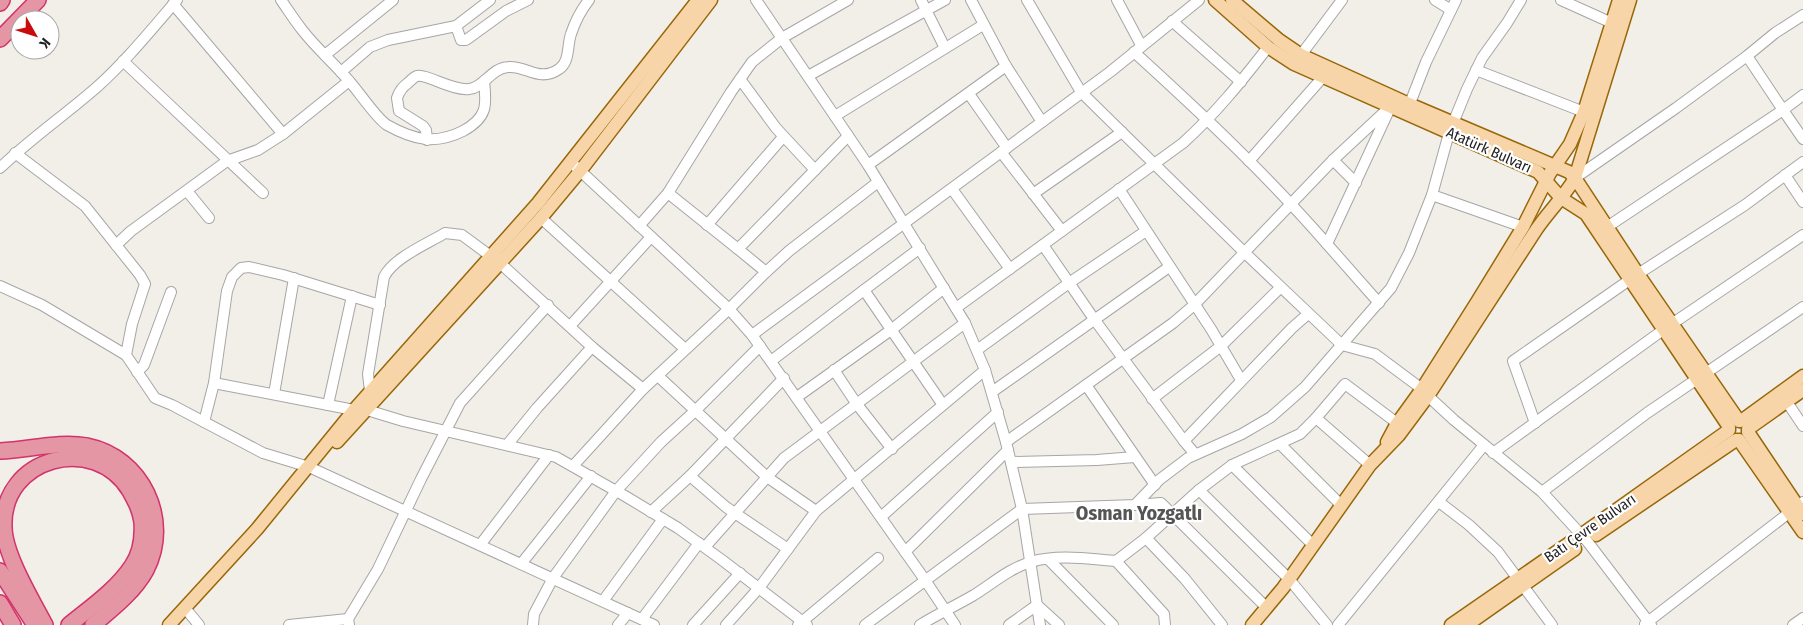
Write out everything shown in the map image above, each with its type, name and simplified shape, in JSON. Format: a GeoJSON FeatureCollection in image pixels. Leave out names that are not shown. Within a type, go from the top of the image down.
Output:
{"type":"FeatureCollection","features":[{"type":"Feature","properties":{"kind":"highway"},"geometry":{"type":"LineString","coordinates":[[0,39],[38,0]]}},
{"type":"Feature","properties":{"kind":"highway"},"geometry":{"type":"LineString","coordinates":[[0,451],[75,444],[103,450],[130,468],[144,487],[154,509],[156,532],[153,552],[146,570],[134,587],[94,624]]}},
{"type":"Feature","properties":{"kind":"highway"},"geometry":{"type":"LineString","coordinates":[[45,625],[6,545],[4,527],[5,508],[14,489],[25,475],[39,465],[55,460],[82,458],[104,465],[124,481],[140,508],[143,538],[134,564],[114,588],[69,625]]}},
{"type":"Feature","properties":{"kind":"highway"},"geometry":{"type":"LineString","coordinates":[[0,571],[35,625]]}},
{"type":"Feature","properties":{"kind":"highway"},"geometry":{"type":"LineString","coordinates":[[0,603],[13,625]]}},
{"type":"Feature","properties":{"kind":"main road"},"geometry":{"type":"LineString","coordinates":[[169,625],[257,529],[370,391],[496,260],[541,218],[618,100],[698,0]]}},
{"type":"Feature","properties":{"kind":"main road"},"geometry":{"type":"LineString","coordinates":[[309,467],[341,439],[367,410],[496,260],[538,204],[576,166],[711,0]]}},
{"type":"Feature","properties":{"kind":"main road","name":"Atatürk Bulvarı"},"geometry":{"type":"LineString","coordinates":[[1216,0],[1268,47],[1451,128],[1538,172],[1561,198],[1586,214],[1634,278],[1739,430],[1799,509],[1803,532]]}},
{"type":"Feature","properties":{"kind":"main road","name":"Atatürk Bulvarı"},"geometry":{"type":"LineString","coordinates":[[1232,0],[1279,40],[1298,59],[1323,77],[1391,106],[1408,109]]}},
{"type":"Feature","properties":{"kind":"main road"},"geometry":{"type":"LineString","coordinates":[[1252,625],[1268,608],[1370,465],[1399,436],[1523,227],[1550,173],[1570,144],[1584,112],[1619,0]]}},
{"type":"Feature","properties":{"kind":"main road"},"geometry":{"type":"LineString","coordinates":[[1380,453],[1397,423],[1425,393],[1550,209],[1561,198],[1575,178],[1630,0]]}},
{"type":"Feature","properties":{"kind":"main road","name":"Atatürk Bulvarı"},"geometry":{"type":"LineString","coordinates":[[1451,128],[1556,165],[1569,172],[1575,178],[1607,227],[1634,278]]}},
{"type":"Feature","properties":{"kind":"main road"},"geometry":{"type":"LineString","coordinates":[[1739,430],[1803,376]]}},
{"type":"Feature","properties":{"kind":"main road"},"geometry":{"type":"LineString","coordinates":[[1739,430],[1787,402],[1803,390]]}},
{"type":"Feature","properties":{"kind":"main road","name":"Batı Çevre Bulvarı"},"geometry":{"type":"LineString","coordinates":[[1451,625],[1521,582],[1739,430]]}},
{"type":"Feature","properties":{"kind":"main road","name":"Batı Çevre Bulvarı"},"geometry":{"type":"LineString","coordinates":[[1467,625],[1521,582]]}},
{"type":"Feature","properties":{"kind":"street"},"geometry":{"type":"LineString","coordinates":[[281,0],[304,32],[385,124],[427,140],[442,140],[474,125],[483,114],[486,101],[484,81]]}},
{"type":"Feature","properties":{"kind":"street"},"geometry":{"type":"LineString","coordinates":[[325,55],[392,0]]}},
{"type":"Feature","properties":{"kind":"street"},"geometry":{"type":"LineString","coordinates":[[341,72],[370,47],[388,40],[456,26],[490,0]]}},
{"type":"Feature","properties":{"kind":"street"},"geometry":{"type":"LineString","coordinates":[[456,26],[461,40],[466,40],[506,10],[528,0]]}},
{"type":"Feature","properties":{"kind":"street"},"geometry":{"type":"LineString","coordinates":[[427,140],[426,130],[423,126],[399,111],[397,98],[404,86],[416,76],[423,76],[444,85],[469,90],[475,88],[496,70],[508,67],[546,75],[560,69],[566,60],[575,22],[589,0]]}},
{"type":"Feature","properties":{"kind":"street"},"geometry":{"type":"LineString","coordinates":[[756,0],[868,165],[965,323],[992,392],[1011,462],[1022,509],[1040,625]]}},
{"type":"Feature","properties":{"kind":"street"},"geometry":{"type":"LineString","coordinates":[[639,226],[668,193],[752,62],[782,38],[848,0]]}},
{"type":"Feature","properties":{"kind":"street"},"geometry":{"type":"LineString","coordinates":[[921,0],[945,48]]}},
{"type":"Feature","properties":{"kind":"street"},"geometry":{"type":"LineString","coordinates":[[808,76],[945,0]]}},
{"type":"Feature","properties":{"kind":"street"},"geometry":{"type":"LineString","coordinates":[[971,0],[1006,66],[1042,122]]}},
{"type":"Feature","properties":{"kind":"street"},"geometry":{"type":"LineString","coordinates":[[1027,0],[1081,92],[1280,288],[1342,345],[1375,354],[1425,393],[1493,453],[1542,492],[1584,538],[1648,623],[1799,509]]}},
{"type":"Feature","properties":{"kind":"street"},"geometry":{"type":"LineString","coordinates":[[1117,0],[1138,48],[1292,204],[1379,303]]}},
{"type":"Feature","properties":{"kind":"street"},"geometry":{"type":"LineString","coordinates":[[752,335],[1110,72],[1198,0]]}},
{"type":"Feature","properties":{"kind":"street"},"geometry":{"type":"LineString","coordinates":[[1298,59],[1342,0]]}},
{"type":"Feature","properties":{"kind":"street"},"geometry":{"type":"LineString","coordinates":[[1436,0],[1451,10]]}},
{"type":"Feature","properties":{"kind":"street"},"geometry":{"type":"LineString","coordinates":[[1408,109],[1426,62],[1456,0]]}},
{"type":"Feature","properties":{"kind":"street"},"geometry":{"type":"LineString","coordinates":[[1135,505],[1155,485],[1188,458],[1242,434],[1271,417],[1306,387],[1391,288],[1409,252],[1432,195],[1451,128],[1476,70],[1482,58],[1508,23],[1521,0]]}},
{"type":"Feature","properties":{"kind":"street"},"geometry":{"type":"LineString","coordinates":[[1561,0],[1612,23]]}},
{"type":"Feature","properties":{"kind":"street"},"geometry":{"type":"LineString","coordinates":[[0,168],[15,153],[97,87],[123,61],[175,2],[283,134]]}},
{"type":"Feature","properties":{"kind":"street"},"geometry":{"type":"LineString","coordinates":[[1575,178],[1676,108],[1775,33],[1803,15]]}},
{"type":"Feature","properties":{"kind":"street"},"geometry":{"type":"LineString","coordinates":[[1172,21],[1242,82]]}},
{"type":"Feature","properties":{"kind":"street"},"geometry":{"type":"LineString","coordinates":[[834,116],[983,25]]}},
{"type":"Feature","properties":{"kind":"street"},"geometry":{"type":"LineString","coordinates":[[956,308],[1183,143],[1208,120],[1242,82],[1268,47]]}},
{"type":"Feature","properties":{"kind":"street"},"geometry":{"type":"LineString","coordinates":[[1747,56],[1803,139]]}},
{"type":"Feature","properties":{"kind":"street"},"geometry":{"type":"LineString","coordinates":[[123,61],[227,161],[263,192]]}},
{"type":"Feature","properties":{"kind":"street"},"geometry":{"type":"LineString","coordinates":[[868,165],[1006,66]]}},
{"type":"Feature","properties":{"kind":"street"},"geometry":{"type":"LineString","coordinates":[[1476,70],[1584,112]]}},
{"type":"Feature","properties":{"kind":"street"},"geometry":{"type":"LineString","coordinates":[[1249,161],[1323,77]]}},
{"type":"Feature","properties":{"kind":"street"},"geometry":{"type":"LineString","coordinates":[[740,79],[783,136],[815,170]]}},
{"type":"Feature","properties":{"kind":"street"},"geometry":{"type":"LineString","coordinates":[[116,246],[131,231],[227,161],[258,150],[283,134],[349,81]]}},
{"type":"Feature","properties":{"kind":"street"},"geometry":{"type":"LineString","coordinates":[[968,94],[1033,194],[1062,231]]}},
{"type":"Feature","properties":{"kind":"street"},"geometry":{"type":"LineString","coordinates":[[1607,227],[1803,95]]}},
{"type":"Feature","properties":{"kind":"street"},"geometry":{"type":"LineString","coordinates":[[905,552],[1007,446],[1086,385],[1173,323],[1194,305],[1333,160],[1391,106]]}},
{"type":"Feature","properties":{"kind":"street"},"geometry":{"type":"LineString","coordinates":[[1327,244],[1391,106]]}},
{"type":"Feature","properties":{"kind":"street"},"geometry":{"type":"LineString","coordinates":[[1033,194],[1122,132]]}},
{"type":"Feature","properties":{"kind":"street"},"geometry":{"type":"LineString","coordinates":[[707,225],[783,136]]}},
{"type":"Feature","properties":{"kind":"street"},"geometry":{"type":"LineString","coordinates":[[738,249],[848,136]]}},
{"type":"Feature","properties":{"kind":"street"},"geometry":{"type":"LineString","coordinates":[[15,153],[85,206],[145,284],[132,324],[126,355]]}},
{"type":"Feature","properties":{"kind":"street"},"geometry":{"type":"LineString","coordinates":[[1333,160],[1356,183]]}},
{"type":"Feature","properties":{"kind":"street"},"geometry":{"type":"LineString","coordinates":[[1535,423],[1513,361],[1744,205],[1803,162]]}},
{"type":"Feature","properties":{"kind":"street"},"geometry":{"type":"LineString","coordinates":[[576,166],[729,309],[752,335],[784,378],[955,625]]}},
{"type":"Feature","properties":{"kind":"street"},"geometry":{"type":"LineString","coordinates":[[1784,175],[1803,202]]}},
{"type":"Feature","properties":{"kind":"street"},"geometry":{"type":"LineString","coordinates":[[573,466],[642,389],[658,376],[766,272],[789,251],[878,182]]}},
{"type":"Feature","properties":{"kind":"street"},"geometry":{"type":"LineString","coordinates":[[952,189],[1010,269]]}},
{"type":"Feature","properties":{"kind":"street"},"geometry":{"type":"LineString","coordinates":[[1119,190],[1221,346],[1241,380]]}},
{"type":"Feature","properties":{"kind":"street"},"geometry":{"type":"LineString","coordinates":[[187,192],[209,218]]}},
{"type":"Feature","properties":{"kind":"street"},"geometry":{"type":"LineString","coordinates":[[668,193],[766,272]]}},
{"type":"Feature","properties":{"kind":"street"},"geometry":{"type":"LineString","coordinates":[[1432,195],[1523,227]]}},
{"type":"Feature","properties":{"kind":"street"},"geometry":{"type":"LineString","coordinates":[[541,218],[685,349]]}},
{"type":"Feature","properties":{"kind":"street"},"geometry":{"type":"LineString","coordinates":[[977,350],[1069,283],[1146,231]]}},
{"type":"Feature","properties":{"kind":"street"},"geometry":{"type":"LineString","coordinates":[[370,391],[368,374],[384,277],[388,269],[398,260],[445,233],[462,235],[496,260],[548,305],[592,347],[642,389]]}},
{"type":"Feature","properties":{"kind":"street"},"geometry":{"type":"LineString","coordinates":[[1493,453],[1667,327],[1803,235]]}},
{"type":"Feature","properties":{"kind":"street"},"geometry":{"type":"LineString","coordinates":[[570,326],[650,237]]}},
{"type":"Feature","properties":{"kind":"street"},"geometry":{"type":"LineString","coordinates":[[1043,245],[1152,399],[1195,454]]}},
{"type":"Feature","properties":{"kind":"street"},"geometry":{"type":"LineString","coordinates":[[771,361],[920,248]]}},
{"type":"Feature","properties":{"kind":"street"},"geometry":{"type":"LineString","coordinates":[[204,422],[214,383],[227,291],[232,277],[241,268],[249,267],[294,278],[380,305]]}},
{"type":"Feature","properties":{"kind":"street"},"geometry":{"type":"LineString","coordinates":[[992,392],[1169,267]]}},
{"type":"Feature","properties":{"kind":"street"},"geometry":{"type":"LineString","coordinates":[[274,394],[294,278]]}},
{"type":"Feature","properties":{"kind":"street"},"geometry":{"type":"LineString","coordinates":[[0,286],[42,305],[126,355],[155,398],[263,453],[309,467],[654,625]]}},
{"type":"Feature","properties":{"kind":"street"},"geometry":{"type":"LineString","coordinates":[[797,397],[891,330],[944,288]]}},
{"type":"Feature","properties":{"kind":"street"},"geometry":{"type":"LineString","coordinates":[[1152,399],[1221,346],[1280,288]]}},
{"type":"Feature","properties":{"kind":"street"},"geometry":{"type":"LineString","coordinates":[[864,290],[943,405]]}},
{"type":"Feature","properties":{"kind":"street"},"geometry":{"type":"LineString","coordinates":[[137,372],[144,364],[171,292]]}},
{"type":"Feature","properties":{"kind":"street"},"geometry":{"type":"LineString","coordinates":[[328,405],[352,296]]}},
{"type":"Feature","properties":{"kind":"street"},"geometry":{"type":"LineString","coordinates":[[290,625],[348,622],[378,569],[460,403],[548,305]]}},
{"type":"Feature","properties":{"kind":"street"},"geometry":{"type":"LineString","coordinates":[[1542,492],[1647,413],[1803,308]]}},
{"type":"Feature","properties":{"kind":"street"},"geometry":{"type":"LineString","coordinates":[[1184,441],[1241,380],[1308,314]]}},
{"type":"Feature","properties":{"kind":"street"},"geometry":{"type":"LineString","coordinates":[[642,620],[702,545],[736,513],[784,458],[965,323]]}},
{"type":"Feature","properties":{"kind":"street"},"geometry":{"type":"LineString","coordinates":[[533,625],[534,614],[553,578],[616,491],[661,442],[760,346]]}},
{"type":"Feature","properties":{"kind":"street"},"geometry":{"type":"LineString","coordinates":[[507,446],[537,408],[592,347]]}},
{"type":"Feature","properties":{"kind":"street"},"geometry":{"type":"LineString","coordinates":[[834,370],[856,403],[892,449]]}},
{"type":"Feature","properties":{"kind":"street"},"geometry":{"type":"LineString","coordinates":[[726,625],[759,588],[816,511],[984,370]]}},
{"type":"Feature","properties":{"kind":"street"},"geometry":{"type":"LineString","coordinates":[[658,376],[767,477],[816,511]]}},
{"type":"Feature","properties":{"kind":"street"},"geometry":{"type":"LineString","coordinates":[[651,512],[690,476],[784,378]]}},
{"type":"Feature","properties":{"kind":"street"},"geometry":{"type":"LineString","coordinates":[[214,383],[354,410]]}},
{"type":"Feature","properties":{"kind":"street"},"geometry":{"type":"LineString","coordinates":[[920,625],[1011,571],[1030,562],[1069,558],[1116,561],[1232,465],[1300,434],[1344,384],[1397,423]]}},
{"type":"Feature","properties":{"kind":"street"},"geometry":{"type":"LineString","coordinates":[[1086,385],[1155,485]]}},
{"type":"Feature","properties":{"kind":"street"},"geometry":{"type":"LineString","coordinates":[[1787,402],[1803,426]]}},
{"type":"Feature","properties":{"kind":"street"},"geometry":{"type":"LineString","coordinates":[[367,410],[556,457],[663,519],[702,545],[802,623],[878,558]]}},
{"type":"Feature","properties":{"kind":"street"},"geometry":{"type":"LineString","coordinates":[[881,517],[998,412]]}},
{"type":"Feature","properties":{"kind":"street"},"geometry":{"type":"LineString","coordinates":[[1316,418],[1370,465]]}},
{"type":"Feature","properties":{"kind":"street"},"geometry":{"type":"LineString","coordinates":[[1280,444],[1341,505]]}},
{"type":"Feature","properties":{"kind":"street"},"geometry":{"type":"LineString","coordinates":[[1338,625],[1484,445]]}},
{"type":"Feature","properties":{"kind":"street"},"geometry":{"type":"LineString","coordinates":[[480,545],[549,455]]}},
{"type":"Feature","properties":{"kind":"street"},"geometry":{"type":"LineString","coordinates":[[1011,462],[1136,457]]}},
{"type":"Feature","properties":{"kind":"street"},"geometry":{"type":"LineString","coordinates":[[1232,465],[1313,545]]}},
{"type":"Feature","properties":{"kind":"street"},"geometry":{"type":"LineString","coordinates":[[521,564],[591,476]]}},
{"type":"Feature","properties":{"kind":"street"},"geometry":{"type":"LineString","coordinates":[[690,476],[736,513],[788,549]]}},
{"type":"Feature","properties":{"kind":"street"},"geometry":{"type":"LineString","coordinates":[[1200,490],[1289,579],[1327,625]]}},
{"type":"Feature","properties":{"kind":"street"},"geometry":{"type":"LineString","coordinates":[[1439,502],[1487,540],[1498,552],[1551,625]]}},
{"type":"Feature","properties":{"kind":"street"},"geometry":{"type":"LineString","coordinates":[[865,625],[1022,509],[1161,503],[1268,608]]}},
{"type":"Feature","properties":{"kind":"street"},"geometry":{"type":"LineString","coordinates":[[602,601],[663,519]]}},
{"type":"Feature","properties":{"kind":"street"},"geometry":{"type":"LineString","coordinates":[[1146,538],[1184,579],[1222,625]]}},
{"type":"Feature","properties":{"kind":"street"},"geometry":{"type":"LineString","coordinates":[[1048,559],[1113,625]]}},
{"type":"Feature","properties":{"kind":"street"},"geometry":{"type":"LineString","coordinates":[[1116,561],[1164,614],[1165,625]]}},
{"type":"Feature","properties":{"kind":"street"},"geometry":{"type":"LineString","coordinates":[[692,625],[740,573]]}},
{"type":"Feature","properties":{"kind":"street"},"geometry":{"type":"LineString","coordinates":[[1009,625],[1037,605]]}},
{"type":"Feature","properties":{"kind":"street"},"geometry":{"type":"LineString","coordinates":[[1037,605],[1059,625]]}},
{"type":"Feature","properties":{"kind":"street"},"geometry":{"type":"LineString","coordinates":[[185,608],[199,625]]}},
{"type":"Feature","properties":{"kind":"street"},"geometry":{"type":"LineString","coordinates":[[618,625],[628,613]]}},
{"type":"Feature","properties":{"kind":"street"},"geometry":{"type":"LineString","coordinates":[[1793,625],[1803,618]]}},
{"type":"Feature","properties":{"kind":"district","name":"Osman Yozgatlı"},"geometry":{"type":"Point","coordinates":[1139,513]}}]}
